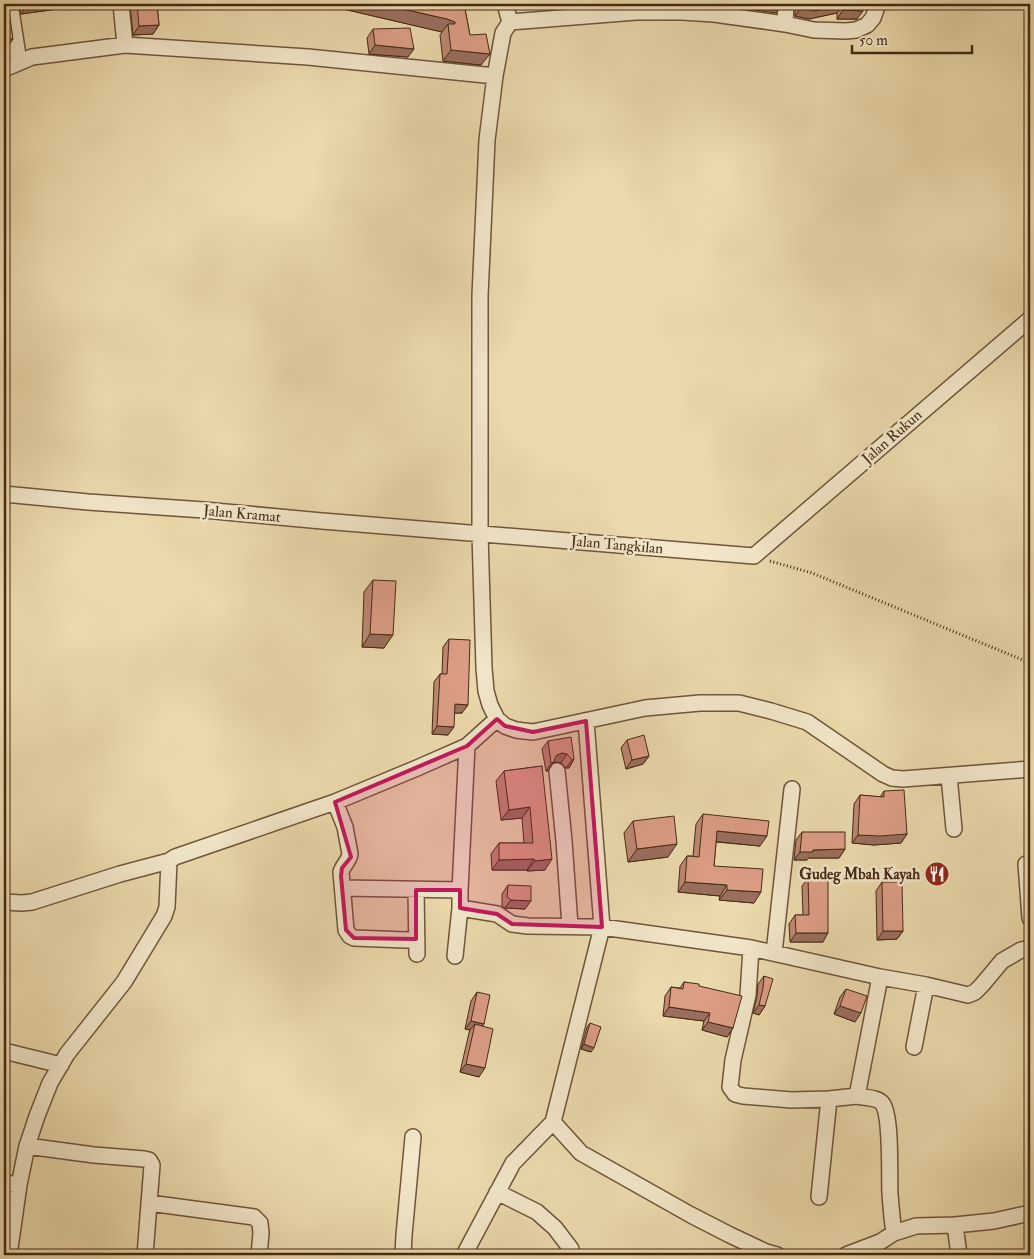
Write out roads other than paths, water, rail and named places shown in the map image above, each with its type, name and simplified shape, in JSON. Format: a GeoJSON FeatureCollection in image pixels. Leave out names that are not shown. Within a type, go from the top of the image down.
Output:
{"type":"FeatureCollection","features":[{"type":"Feature","properties":{"kind":"street"},"geometry":{"type":"LineString","coordinates":[[10,4],[19,62]]}},
{"type":"Feature","properties":{"kind":"street"},"geometry":{"type":"LineString","coordinates":[[121,4],[125,45]]}},
{"type":"Feature","properties":{"kind":"street"},"geometry":{"type":"LineString","coordinates":[[505,4],[510,22],[503,33],[495,76],[487,140],[480,296],[480,534],[486,691],[496,718],[505,726],[516,730],[533,732],[645,708],[700,702],[739,704],[807,722],[883,774],[892,778],[903,779],[1030,769]]}},
{"type":"Feature","properties":{"kind":"street"},"geometry":{"type":"LineString","coordinates":[[785,24],[786,4]]}},
{"type":"Feature","properties":{"kind":"street"},"geometry":{"type":"LineString","coordinates":[[510,22],[604,9],[636,12],[673,8],[714,9],[814,30],[856,30],[867,25],[873,18],[878,4]]}},
{"type":"Feature","properties":{"kind":"street"},"geometry":{"type":"LineString","coordinates":[[4,69],[32,57],[125,45],[308,57],[495,76]]}},
{"type":"Feature","properties":{"kind":"street","name":"Jalan Rukun"},"geometry":{"type":"LineString","coordinates":[[754,556],[1030,319]]}},
{"type":"Feature","properties":{"kind":"street","name":"Jalan Kramat"},"geometry":{"type":"LineString","coordinates":[[4,494],[480,534]]}},
{"type":"Feature","properties":{"kind":"street","name":"Jalan Tangkilan"},"geometry":{"type":"LineString","coordinates":[[480,534],[754,556]]}},
{"type":"Feature","properties":{"kind":"street"},"geometry":{"type":"LineString","coordinates":[[4,902],[22,904],[32,902],[120,874],[169,861],[175,857],[336,802],[467,746],[496,718]]}},
{"type":"Feature","properties":{"kind":"street"},"geometry":{"type":"LineString","coordinates":[[464,1255],[513,1163],[553,1122],[602,927],[586,720]]}},
{"type":"Feature","properties":{"kind":"street"},"geometry":{"type":"LineString","coordinates":[[455,956],[460,908],[467,746]]}},
{"type":"Feature","properties":{"kind":"street"},"geometry":{"type":"LineString","coordinates":[[557,771],[570,926]]}},
{"type":"Feature","properties":{"kind":"street"},"geometry":{"type":"LineString","coordinates":[[949,776],[954,829]]}},
{"type":"Feature","properties":{"kind":"street"},"geometry":{"type":"LineString","coordinates":[[774,953],[792,789]]}},
{"type":"Feature","properties":{"kind":"street"},"geometry":{"type":"LineString","coordinates":[[336,802],[345,827],[350,854],[350,858],[344,864],[341,872],[346,930],[350,936],[354,938],[405,940],[417,947],[416,890]]}},
{"type":"Feature","properties":{"kind":"street"},"geometry":{"type":"LineString","coordinates":[[9,1255],[11,1184],[50,1083],[67,1054],[124,982],[164,916],[167,907],[169,861]]}},
{"type":"Feature","properties":{"kind":"street"},"geometry":{"type":"LineString","coordinates":[[1026,864],[1030,918]]}},
{"type":"Feature","properties":{"kind":"street"},"geometry":{"type":"LineString","coordinates":[[343,888],[460,890]]}},
{"type":"Feature","properties":{"kind":"street"},"geometry":{"type":"LineString","coordinates":[[460,908],[497,914],[512,924],[602,927],[751,948],[880,977],[968,994],[975,992],[1002,961],[1022,950],[1030,948]]}},
{"type":"Feature","properties":{"kind":"street"},"geometry":{"type":"LineString","coordinates":[[751,948],[748,995],[733,1060],[730,1088],[736,1094],[743,1096],[791,1100],[857,1096],[877,1100],[882,1103],[886,1110],[888,1126],[890,1196],[894,1233]]}},
{"type":"Feature","properties":{"kind":"street"},"geometry":{"type":"LineString","coordinates":[[857,1096],[880,977]]}},
{"type":"Feature","properties":{"kind":"street"},"geometry":{"type":"LineString","coordinates":[[914,1047],[926,985]]}},
{"type":"Feature","properties":{"kind":"street"},"geometry":{"type":"LineString","coordinates":[[4,1051],[61,1065]]}},
{"type":"Feature","properties":{"kind":"street"},"geometry":{"type":"LineString","coordinates":[[819,1197],[828,1098]]}},
{"type":"Feature","properties":{"kind":"street"},"geometry":{"type":"LineString","coordinates":[[553,1122],[581,1153],[699,1219],[766,1252],[777,1255]]}},
{"type":"Feature","properties":{"kind":"street"},"geometry":{"type":"LineString","coordinates":[[403,1255],[414,1137]]}},
{"type":"Feature","properties":{"kind":"street"},"geometry":{"type":"LineString","coordinates":[[27,1146],[149,1160],[152,1165],[145,1255]]}},
{"type":"Feature","properties":{"kind":"street"},"geometry":{"type":"LineString","coordinates":[[497,1192],[537,1212],[556,1228],[571,1249]]}},
{"type":"Feature","properties":{"kind":"street"},"geometry":{"type":"LineString","coordinates":[[149,1203],[254,1216],[260,1223],[260,1255]]}},
{"type":"Feature","properties":{"kind":"street"},"geometry":{"type":"LineString","coordinates":[[846,1255],[880,1242],[894,1233],[916,1226],[994,1221],[1030,1213]]}},
{"type":"Feature","properties":{"kind":"street"},"geometry":{"type":"LineString","coordinates":[[955,1225],[959,1255]]}},
{"type":"Feature","properties":{"kind":"place","name":"Gudeg Mbah Kayah"},"geometry":{"type":"Point","coordinates":[937,874]}}]}
